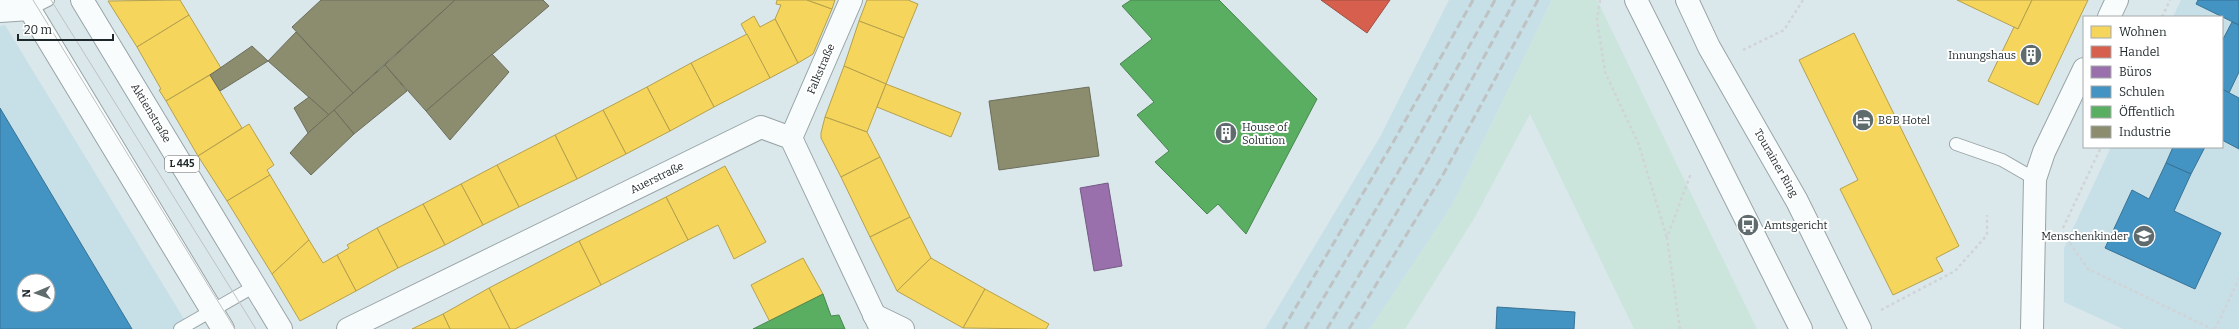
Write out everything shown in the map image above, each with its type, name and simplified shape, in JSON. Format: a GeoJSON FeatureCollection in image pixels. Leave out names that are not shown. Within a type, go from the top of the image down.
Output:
{"type":"FeatureCollection","features":[{"type":"Feature","properties":{"kind":"main road","name":"Aktienstraße"},"geometry":{"type":"LineString","coordinates":[[82,0],[281,329]]}},
{"type":"Feature","properties":{"kind":"main road","name":"Falkstraße"},"geometry":{"type":"LineString","coordinates":[[791,138],[851,0]]}},
{"type":"Feature","properties":{"kind":"main road"},"geometry":{"type":"LineString","coordinates":[[1636,0],[1801,329]]}},
{"type":"Feature","properties":{"kind":"main road","name":"Tourainer Ring"},"geometry":{"type":"LineString","coordinates":[[1687,0],[1709,47],[1797,201],[1860,329]]}},
{"type":"Feature","properties":{"kind":"main road"},"geometry":{"type":"LineString","coordinates":[[2109,16],[2117,0]]}},
{"type":"Feature","properties":{"kind":"main road"},"geometry":{"type":"LineString","coordinates":[[0,11],[34,3],[217,320]]}},
{"type":"Feature","properties":{"kind":"main road"},"geometry":{"type":"LineString","coordinates":[[2032,329],[2035,179],[2044,152],[2083,71]]}},
{"type":"Feature","properties":{"kind":"main road","name":"Auerstraße"},"geometry":{"type":"LineString","coordinates":[[348,329],[762,127],[791,138]]}},
{"type":"Feature","properties":{"kind":"main road"},"geometry":{"type":"LineString","coordinates":[[791,138],[878,322],[903,329]]}},
{"type":"Feature","properties":{"kind":"lane"},"geometry":{"type":"LineString","coordinates":[[1956,144],[2002,160],[2035,179]]}},
{"type":"Feature","properties":{"kind":"lane"},"geometry":{"type":"LineString","coordinates":[[180,329],[217,320],[255,286]]}},
{"type":"Feature","properties":{"kind":"path"},"geometry":{"type":"LineString","coordinates":[[1600,0],[1597,20],[1605,72],[1639,145],[1667,238],[1680,329]]}},
{"type":"Feature","properties":{"kind":"path"},"geometry":{"type":"LineString","coordinates":[[1740,51],[1784,30],[1803,0]]}},
{"type":"Feature","properties":{"kind":"path"},"geometry":{"type":"LineString","coordinates":[[2162,16],[2170,0]]}},
{"type":"Feature","properties":{"kind":"path"},"geometry":{"type":"LineString","coordinates":[[2059,236],[2101,148]]}},
{"type":"Feature","properties":{"kind":"path"},"geometry":{"type":"LineString","coordinates":[[1667,238],[1692,172]]}},
{"type":"Feature","properties":{"kind":"path"},"geometry":{"type":"LineString","coordinates":[[1881,310],[1955,271],[1987,235],[1986,215]]}},
{"type":"Feature","properties":{"kind":"path"},"geometry":{"type":"LineString","coordinates":[[2061,232],[2088,269],[2213,329],[2239,279]]}},
{"type":"Feature","properties":{"kind":"shaded area"},"geometry":{"type":"Polygon","coordinates":[[[1449,0],[1552,0],[1451,207],[1370,329],[1265,329],[1380,137],[1449,0]]]}},
{"type":"Feature","properties":{"kind":"shaded area","name":"Menschenkinder"},"geometry":{"type":"Polygon","coordinates":[[[2181,0],[2239,0],[2239,329],[2123,329],[2064,302],[2064,248],[2111,148],[2223,148],[2223,16],[2173,16],[2181,0]]]}},
{"type":"Feature","properties":{"kind":"shaded area"},"geometry":{"type":"Polygon","coordinates":[[[5,25],[190,329],[0,329],[0,26],[5,25]]]}},
{"type":"Feature","properties":{"kind":"green space"},"geometry":{"type":"Polygon","coordinates":[[[1552,0],[1597,0],[1757,329],[1634,329],[1530,114],[1475,217],[1405,329],[1370,329],[1451,207],[1552,0]]]}},
{"type":"Feature","properties":{"kind":"building: Wohnen"},"geometry":{"type":"Polygon","coordinates":[[[180,0],[189,15],[137,47],[108,1],[180,0]]]}},
{"type":"Feature","properties":{"kind":"building: Wohnen"},"geometry":{"type":"Polygon","coordinates":[[[777,0],[807,0],[832,9],[813,54],[798,63],[775,19],[781,5],[776,4],[777,0]]]}},
{"type":"Feature","properties":{"kind":"building: Wohnen"},"geometry":{"type":"Polygon","coordinates":[[[807,0],[835,0],[832,9],[807,0]]]}},
{"type":"Feature","properties":{"kind":"building: Wohnen"},"geometry":{"type":"Polygon","coordinates":[[[867,0],[908,0],[918,4],[904,38],[859,21],[867,0]]]}},
{"type":"Feature","properties":{"kind":"building: Wohnen"},"geometry":{"type":"Polygon","coordinates":[[[1957,0],[2032,0],[2018,29],[1957,0]]]}},
{"type":"Feature","properties":{"kind":"building: Wohnen","name":"Innungshaus"},"geometry":{"type":"Polygon","coordinates":[[[2032,0],[2088,0],[2038,105],[1988,81],[2014,27],[2018,29],[2032,0]]]}},
{"type":"Feature","properties":{"kind":"building: Wohnen"},"geometry":{"type":"Polygon","coordinates":[[[189,15],[221,68],[166,101],[159,90],[161,89],[137,47],[189,15]]]}},
{"type":"Feature","properties":{"kind":"building: Wohnen"},"geometry":{"type":"Polygon","coordinates":[[[754,16],[760,27],[775,19],[798,63],[770,78],[741,24],[754,16]]]}},
{"type":"Feature","properties":{"kind":"building: Wohnen"},"geometry":{"type":"Polygon","coordinates":[[[859,21],[904,38],[886,84],[844,66],[859,21]]]}},
{"type":"Feature","properties":{"kind":"building: Wohnen","name":"B&B Hotel"},"geometry":{"type":"Polygon","coordinates":[[[1854,33],[1959,246],[1936,258],[1943,271],[1893,295],[1840,189],[1858,180],[1799,60],[1854,33]]]}},
{"type":"Feature","properties":{"kind":"building: Wohnen"},"geometry":{"type":"Polygon","coordinates":[[[747,34],[770,78],[714,107],[691,63],[747,34]]]}},
{"type":"Feature","properties":{"kind":"building: Wohnen"},"geometry":{"type":"Polygon","coordinates":[[[691,63],[714,107],[670,131],[647,87],[691,63]]]}},
{"type":"Feature","properties":{"kind":"building: Wohnen"},"geometry":{"type":"Polygon","coordinates":[[[844,66],[886,84],[867,132],[825,117],[844,66]]]}},
{"type":"Feature","properties":{"kind":"building: Wohnen"},"geometry":{"type":"Polygon","coordinates":[[[210,75],[242,128],[198,156],[166,101],[210,75]]]}},
{"type":"Feature","properties":{"kind":"building: Wohnen"},"geometry":{"type":"Polygon","coordinates":[[[886,84],[961,113],[951,137],[877,107],[886,84]]]}},
{"type":"Feature","properties":{"kind":"building: Wohnen"},"geometry":{"type":"Polygon","coordinates":[[[647,87],[670,131],[626,154],[603,110],[647,87]]]}},
{"type":"Feature","properties":{"kind":"building: Wohnen"},"geometry":{"type":"Polygon","coordinates":[[[603,110],[626,154],[577,179],[555,135],[603,110]]]}},
{"type":"Feature","properties":{"kind":"building: Wohnen"},"geometry":{"type":"Polygon","coordinates":[[[825,117],[867,132],[880,157],[841,177],[821,138],[825,117]]]}},
{"type":"Feature","properties":{"kind":"building: Wohnen"},"geometry":{"type":"Polygon","coordinates":[[[249,124],[274,165],[267,170],[270,175],[227,201],[198,156],[249,124]]]}},
{"type":"Feature","properties":{"kind":"building: Wohnen"},"geometry":{"type":"Polygon","coordinates":[[[555,135],[577,179],[519,207],[497,165],[555,135]]]}},
{"type":"Feature","properties":{"kind":"building: Wohnen"},"geometry":{"type":"Polygon","coordinates":[[[880,157],[910,217],[870,237],[841,177],[880,157]]]}},
{"type":"Feature","properties":{"kind":"building: Wohnen"},"geometry":{"type":"Polygon","coordinates":[[[497,165],[519,207],[483,225],[461,184],[497,165]]]}},
{"type":"Feature","properties":{"kind":"building: Wohnen"},"geometry":{"type":"Polygon","coordinates":[[[725,166],[766,242],[734,259],[718,225],[688,240],[666,197],[725,166]]]}},
{"type":"Feature","properties":{"kind":"building: Wohnen"},"geometry":{"type":"Polygon","coordinates":[[[270,175],[309,240],[272,274],[227,201],[270,175]]]}},
{"type":"Feature","properties":{"kind":"building: Wohnen"},"geometry":{"type":"Polygon","coordinates":[[[461,184],[483,225],[445,245],[423,204],[461,184]]]}},
{"type":"Feature","properties":{"kind":"building: Wohnen"},"geometry":{"type":"Polygon","coordinates":[[[666,197],[688,240],[601,285],[579,241],[666,197]]]}},
{"type":"Feature","properties":{"kind":"building: Wohnen"},"geometry":{"type":"Polygon","coordinates":[[[423,204],[445,245],[398,268],[377,228],[423,204]]]}},
{"type":"Feature","properties":{"kind":"building: Wohnen"},"geometry":{"type":"Polygon","coordinates":[[[910,217],[931,258],[897,291],[870,237],[910,217]]]}},
{"type":"Feature","properties":{"kind":"building: Wohnen"},"geometry":{"type":"Polygon","coordinates":[[[377,228],[398,268],[356,291],[337,255],[349,248],[347,245],[377,228]]]}},
{"type":"Feature","properties":{"kind":"building: Wohnen"},"geometry":{"type":"Polygon","coordinates":[[[309,240],[323,263],[337,255],[356,291],[300,321],[272,274],[309,240]]]}},
{"type":"Feature","properties":{"kind":"building: Wohnen"},"geometry":{"type":"Polygon","coordinates":[[[579,241],[601,285],[515,329],[510,329],[489,288],[579,241]]]}},
{"type":"Feature","properties":{"kind":"building: Wohnen"},"geometry":{"type":"Polygon","coordinates":[[[803,258],[823,294],[770,322],[751,285],[803,258]]]}},
{"type":"Feature","properties":{"kind":"building: Wohnen"},"geometry":{"type":"Polygon","coordinates":[[[931,258],[985,289],[963,328],[897,291],[931,258]]]}},
{"type":"Feature","properties":{"kind":"building: Wohnen"},"geometry":{"type":"Polygon","coordinates":[[[489,288],[510,329],[450,329],[443,314],[489,288]]]}},
{"type":"Feature","properties":{"kind":"building: Wohnen"},"geometry":{"type":"Polygon","coordinates":[[[985,289],[1049,324],[1046,329],[963,328],[985,289]]]}},
{"type":"Feature","properties":{"kind":"building: Wohnen"},"geometry":{"type":"Polygon","coordinates":[[[443,314],[450,329],[412,329],[443,314]]]}},
{"type":"Feature","properties":{"kind":"building: Handel"},"geometry":{"type":"Polygon","coordinates":[[[1321,0],[1390,0],[1367,33],[1321,0]]]}},
{"type":"Feature","properties":{"kind":"building: Büros"},"geometry":{"type":"Polygon","coordinates":[[[1108,183],[1122,266],[1094,271],[1080,188],[1108,183]]]}},
{"type":"Feature","properties":{"kind":"building: Schulen"},"geometry":{"type":"Polygon","coordinates":[[[2198,0],[2239,0],[2239,25],[2223,16],[2196,4],[2198,0]]]}},
{"type":"Feature","properties":{"kind":"building: Schulen"},"geometry":{"type":"Polygon","coordinates":[[[2232,22],[2239,25],[2239,72],[2229,93],[2223,90],[2223,39],[2232,22]]]}},
{"type":"Feature","properties":{"kind":"building: Schulen"},"geometry":{"type":"Polygon","coordinates":[[[2223,90],[2239,98],[2239,149],[2223,141],[2223,90]]]}},
{"type":"Feature","properties":{"kind":"building: Schulen"},"geometry":{"type":"Polygon","coordinates":[[[0,108],[132,329],[0,329],[0,108]]]}},
{"type":"Feature","properties":{"kind":"building: Schulen"},"geometry":{"type":"Polygon","coordinates":[[[2173,148],[2204,148],[2191,174],[2166,163],[2173,148]]]}},
{"type":"Feature","properties":{"kind":"building: Schulen"},"geometry":{"type":"Polygon","coordinates":[[[2166,163],[2191,174],[2174,211],[2221,233],[2195,289],[2105,248],[2132,190],[2149,199],[2166,163]]]}},
{"type":"Feature","properties":{"kind":"building: Schulen"},"geometry":{"type":"Polygon","coordinates":[[[1497,307],[1575,312],[1574,329],[1496,329],[1497,307]]]}},
{"type":"Feature","properties":{"kind":"building: Öffentlich","name":"House of Solution"},"geometry":{"type":"Polygon","coordinates":[[[1131,0],[1219,0],[1317,99],[1246,234],[1218,204],[1207,214],[1155,162],[1169,151],[1137,115],[1154,102],[1120,64],[1152,39],[1122,6],[1131,0]]]}},
{"type":"Feature","properties":{"kind":"building: Öffentlich"},"geometry":{"type":"Polygon","coordinates":[[[823,294],[831,316],[839,315],[845,329],[753,329],[823,294]]]}},
{"type":"Feature","properties":{"kind":"building: Industrie"},"geometry":{"type":"Polygon","coordinates":[[[321,0],[455,0],[353,93],[292,27],[321,0]]]}},
{"type":"Feature","properties":{"kind":"building: Industrie"},"geometry":{"type":"Polygon","coordinates":[[[455,0],[543,0],[549,6],[426,111],[385,65],[455,0]]]}},
{"type":"Feature","properties":{"kind":"building: Industrie"},"geometry":{"type":"Polygon","coordinates":[[[296,32],[353,93],[329,115],[268,61],[296,32]]]}},
{"type":"Feature","properties":{"kind":"building: Industrie"},"geometry":{"type":"Polygon","coordinates":[[[252,46],[268,61],[220,91],[210,75],[252,46]]]}},
{"type":"Feature","properties":{"kind":"building: Industrie"},"geometry":{"type":"Polygon","coordinates":[[[492,54],[509,72],[450,140],[426,111],[492,54]]]}},
{"type":"Feature","properties":{"kind":"building: Industrie"},"geometry":{"type":"Polygon","coordinates":[[[385,65],[407,91],[354,134],[334,110],[385,65]]]}},
{"type":"Feature","properties":{"kind":"building: Industrie"},"geometry":{"type":"Polygon","coordinates":[[[1089,87],[1099,156],[999,170],[989,101],[1089,87]]]}},
{"type":"Feature","properties":{"kind":"building: Industrie"},"geometry":{"type":"Polygon","coordinates":[[[309,97],[329,115],[308,133],[294,108],[309,97]]]}},
{"type":"Feature","properties":{"kind":"building: Industrie"},"geometry":{"type":"Polygon","coordinates":[[[334,110],[354,134],[311,175],[290,153],[308,133],[334,110]]]}},
{"type":"Feature","properties":{"kind":"tram line"},"geometry":{"type":"LineString","coordinates":[[33,0],[235,329]]}},
{"type":"Feature","properties":{"kind":"tram line"},"geometry":{"type":"LineString","coordinates":[[51,0],[256,329]]}},
{"type":"Feature","properties":{"kind":"railway"},"geometry":{"type":"LineString","coordinates":[[1283,329],[1395,139],[1473,0]]}},
{"type":"Feature","properties":{"kind":"railway"},"geometry":{"type":"LineString","coordinates":[[1305,329],[1413,147],[1495,0]]}},
{"type":"Feature","properties":{"kind":"railway"},"geometry":{"type":"LineString","coordinates":[[1327,329],[1428,160],[1515,0]]}},
{"type":"Feature","properties":{"kind":"railway"},"geometry":{"type":"LineString","coordinates":[[1349,329],[1444,173],[1538,0]]}},
{"type":"Feature","properties":{"kind":"place","name":"Innungshaus"},"geometry":{"type":"Point","coordinates":[2031,55]}},
{"type":"Feature","properties":{"kind":"place","name":"B&B Hotel"},"geometry":{"type":"Point","coordinates":[1863,120]}},
{"type":"Feature","properties":{"kind":"place","name":"House of Solution"},"geometry":{"type":"Point","coordinates":[1226,133]}},
{"type":"Feature","properties":{"kind":"place","name":"Amtsgericht"},"geometry":{"type":"Point","coordinates":[1748,225]}},
{"type":"Feature","properties":{"kind":"place","name":"Menschenkinder"},"geometry":{"type":"Point","coordinates":[2144,236]}}]}
